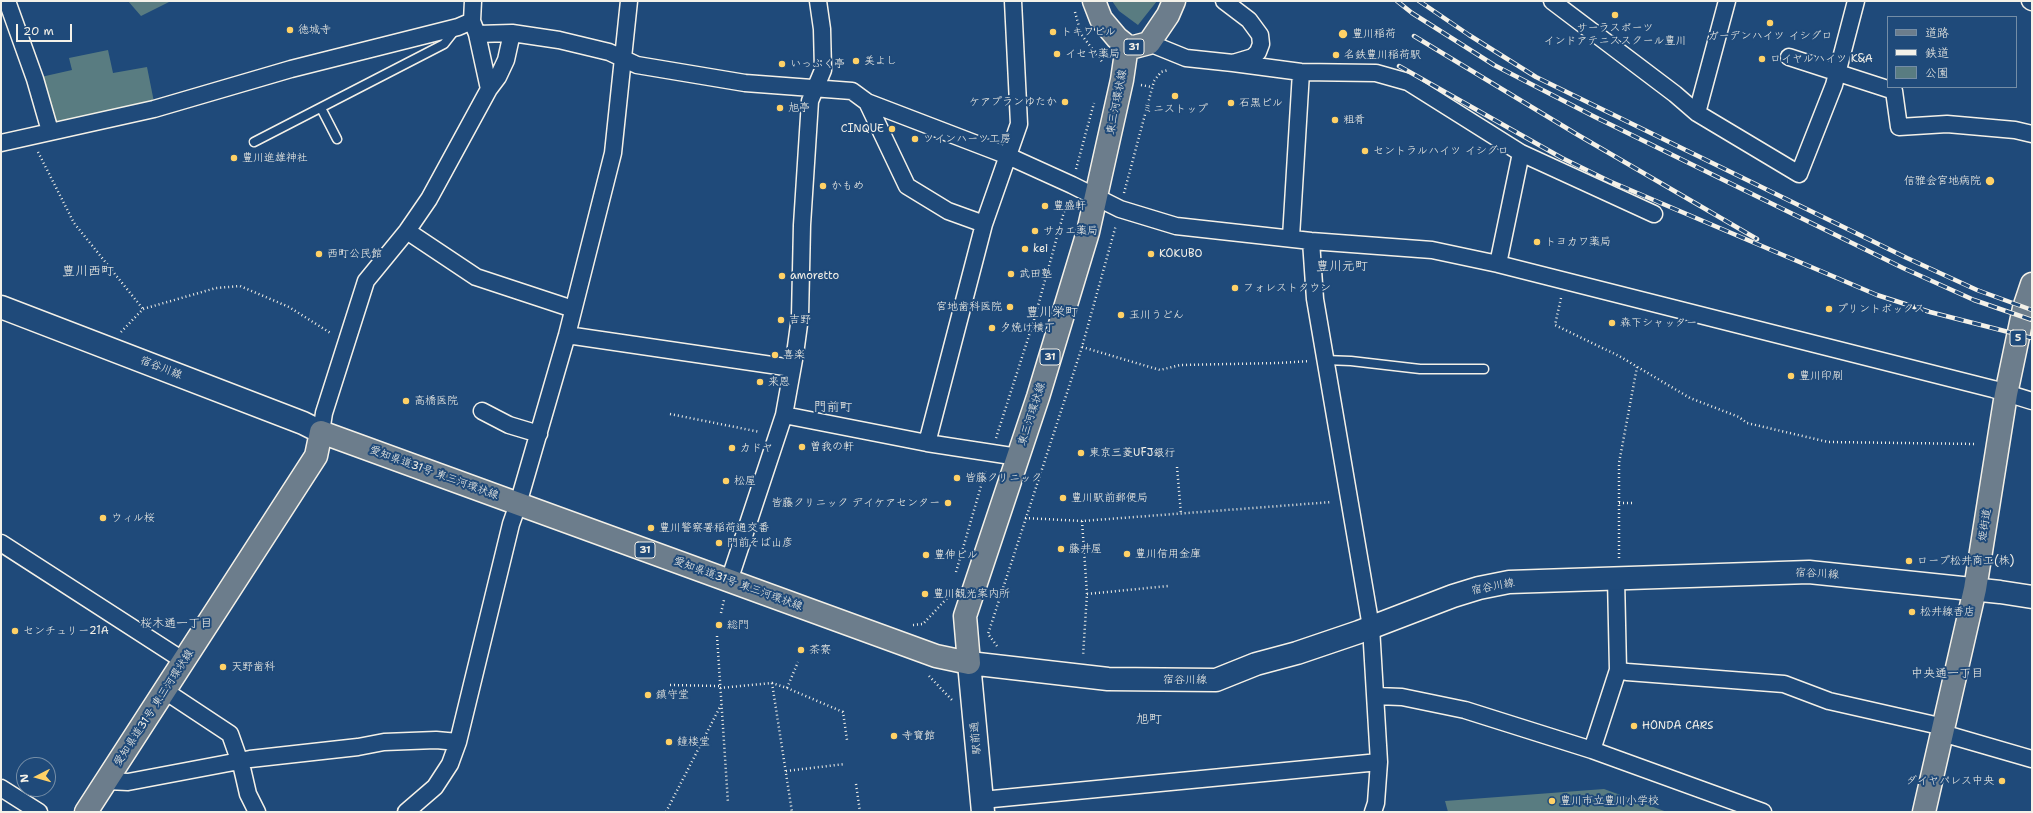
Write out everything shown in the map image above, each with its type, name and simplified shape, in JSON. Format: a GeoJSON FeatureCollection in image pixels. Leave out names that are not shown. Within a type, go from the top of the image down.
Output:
{"type":"FeatureCollection","features":[{"type":"Feature","properties":{"kind":"main road","name":"31"},"geometry":{"type":"LineString","coordinates":[[1084,4],[1127,46],[1149,43],[1168,15],[1174,1]]}},
{"type":"Feature","properties":{"kind":"main road","name":"東三河環状線"},"geometry":{"type":"LineString","coordinates":[[969,664],[965,616],[1018,457],[1088,232],[1122,80],[1127,46]]}},
{"type":"Feature","properties":{"kind":"main road","name":"姫街道"},"geometry":{"type":"LineString","coordinates":[[1924,812],[1975,589],[2000,444],[2006,394],[2024,308],[2032,284]]}},
{"type":"Feature","properties":{"kind":"main road","name":"宿谷川線"},"geometry":{"type":"LineString","coordinates":[[1,306],[303,423],[321,432]]}},
{"type":"Feature","properties":{"kind":"main road","name":"愛知県道31号 東三河環状線"},"geometry":{"type":"LineString","coordinates":[[86,812],[107,782],[316,456],[321,432],[936,656],[969,664]]}},
{"type":"Feature","properties":{"kind":"main road","name":"宿谷川線"},"geometry":{"type":"LineString","coordinates":[[969,664],[1108,679],[1216,680],[1256,664],[1297,653],[1479,588],[1509,582],[1809,572],[1975,589],[2032,597]]}},
{"type":"Feature","properties":{"kind":"main road","name":"駅前通"},"geometry":{"type":"LineString","coordinates":[[969,664],[982,806]]}},
{"type":"Feature","properties":{"kind":"street"},"geometry":{"type":"LineString","coordinates":[[7,1],[35,79],[50,131]]}},
{"type":"Feature","properties":{"kind":"street"},"geometry":{"type":"LineString","coordinates":[[473,1],[469,28],[489,90]]}},
{"type":"Feature","properties":{"kind":"street"},"geometry":{"type":"LineString","coordinates":[[406,812],[435,787],[450,764],[458,742],[511,524],[539,434],[567,335],[613,153],[629,1]]}},
{"type":"Feature","properties":{"kind":"street"},"geometry":{"type":"LineString","coordinates":[[729,581],[784,415],[800,317],[802,226],[810,101],[823,70],[822,29],[818,1]]}},
{"type":"Feature","properties":{"kind":"street"},"geometry":{"type":"LineString","coordinates":[[928,443],[984,224],[1019,124],[1013,1]]}},
{"type":"Feature","properties":{"kind":"street"},"geometry":{"type":"LineString","coordinates":[[1224,1],[1255,27],[1260,35],[1261,44],[1258,52],[1260,59],[1268,67]]}},
{"type":"Feature","properties":{"kind":"street"},"geometry":{"type":"LineString","coordinates":[[1552,1],[1676,94],[1697,113],[1799,174],[1834,85],[1856,1]]}},
{"type":"Feature","properties":{"kind":"street"},"geometry":{"type":"LineString","coordinates":[[1697,113],[1727,1]]}},
{"type":"Feature","properties":{"kind":"street"},"geometry":{"type":"LineString","coordinates":[[1,143],[154,109],[299,67],[469,28],[512,33],[559,40],[609,52],[623,57],[637,65],[745,83],[852,91],[867,102],[1008,156],[1120,209],[1176,226],[1291,237],[1311,241],[1432,250],[1498,264],[1566,281],[2032,401]]}},
{"type":"Feature","properties":{"kind":"street"},"geometry":{"type":"LineString","coordinates":[[321,432],[324,413],[366,281],[406,231],[443,176],[489,90],[498,77],[506,60],[512,33]]}},
{"type":"Feature","properties":{"kind":"street"},"geometry":{"type":"LineString","coordinates":[[1149,43],[1186,58],[1302,72],[1376,73],[1408,82],[1521,153],[1654,214]]}},
{"type":"Feature","properties":{"kind":"street"},"geometry":{"type":"LineString","coordinates":[[1233,63],[1245,60],[1258,52]]}},
{"type":"Feature","properties":{"kind":"street"},"geometry":{"type":"LineString","coordinates":[[1789,57],[1894,91],[1899,127],[1947,124],[2015,130],[2032,134]]}},
{"type":"Feature","properties":{"kind":"street"},"geometry":{"type":"LineString","coordinates":[[1291,237],[1302,72]]}},
{"type":"Feature","properties":{"kind":"street"},"geometry":{"type":"LineString","coordinates":[[867,102],[907,186],[948,211],[984,224]]}},
{"type":"Feature","properties":{"kind":"street"},"geometry":{"type":"LineString","coordinates":[[1498,264],[1521,153]]}},
{"type":"Feature","properties":{"kind":"street"},"geometry":{"type":"LineString","coordinates":[[406,231],[476,277],[573,309]]}},
{"type":"Feature","properties":{"kind":"street"},"geometry":{"type":"LineString","coordinates":[[1311,241],[1315,299],[1371,627],[1379,762],[1376,803],[1373,812]]}},
{"type":"Feature","properties":{"kind":"street"},"geometry":{"type":"LineString","coordinates":[[567,335],[792,368]]}},
{"type":"Feature","properties":{"kind":"street"},"geometry":{"type":"LineString","coordinates":[[482,411],[509,425],[539,434]]}},
{"type":"Feature","properties":{"kind":"street"},"geometry":{"type":"LineString","coordinates":[[784,415],[928,443],[1018,457]]}},
{"type":"Feature","properties":{"kind":"street"},"geometry":{"type":"LineString","coordinates":[[1,543],[184,661]]}},
{"type":"Feature","properties":{"kind":"street"},"geometry":{"type":"LineString","coordinates":[[1592,750],[1618,670],[1616,578]]}},
{"type":"Feature","properties":{"kind":"street"},"geometry":{"type":"LineString","coordinates":[[1618,670],[1635,673],[1784,684],[1829,701],[1943,730],[2032,759]]}},
{"type":"Feature","properties":{"kind":"street"},"geometry":{"type":"LineString","coordinates":[[165,691],[230,734],[240,761],[248,794],[258,812]]}},
{"type":"Feature","properties":{"kind":"street"},"geometry":{"type":"LineString","coordinates":[[1376,696],[1402,697],[1465,710],[1592,750],[1763,812]]}},
{"type":"Feature","properties":{"kind":"street"},"geometry":{"type":"LineString","coordinates":[[107,782],[128,782],[240,761],[358,747],[384,742],[436,740],[458,742]]}},
{"type":"Feature","properties":{"kind":"street"},"geometry":{"type":"LineString","coordinates":[[982,806],[1379,762]]}},
{"type":"Feature","properties":{"kind":"street"},"geometry":{"type":"LineString","coordinates":[[1,788],[40,812]]}},
{"type":"Feature","properties":{"kind":"lane"},"geometry":{"type":"LineString","coordinates":[[254,142],[444,44],[469,28]]}},
{"type":"Feature","properties":{"kind":"lane"},"geometry":{"type":"LineString","coordinates":[[320,108],[337,139]]}},
{"type":"Feature","properties":{"kind":"lane"},"geometry":{"type":"LineString","coordinates":[[1325,360],[1351,361],[1420,369],[1484,369]]}},
{"type":"Feature","properties":{"kind":"path"},"geometry":{"type":"LineString","coordinates":[[1084,4],[1081,34],[1103,61],[1103,68]]}},
{"type":"Feature","properties":{"kind":"path"},"geometry":{"type":"LineString","coordinates":[[1000,651],[988,634],[1082,348],[1154,81],[1161,72],[1173,71]]}},
{"type":"Feature","properties":{"kind":"path"},"geometry":{"type":"LineString","coordinates":[[956,574],[991,453],[1034,320],[1096,98]]}},
{"type":"Feature","properties":{"kind":"path"},"geometry":{"type":"LineString","coordinates":[[31,136],[74,223],[143,309]]}},
{"type":"Feature","properties":{"kind":"path"},"geometry":{"type":"LineString","coordinates":[[1566,281],[1555,325],[1619,356],[1690,398],[1739,417],[1747,423],[1758,427],[1828,442],[2000,444]]}},
{"type":"Feature","properties":{"kind":"path"},"geometry":{"type":"LineString","coordinates":[[107,347],[143,309],[216,288],[240,286],[289,307],[346,343]]}},
{"type":"Feature","properties":{"kind":"path"},"geometry":{"type":"LineString","coordinates":[[1082,348],[1160,370],[1180,365],[1278,364],[1325,360]]}},
{"type":"Feature","properties":{"kind":"path"},"geometry":{"type":"LineString","coordinates":[[1616,578],[1619,564],[1619,463],[1637,368]]}},
{"type":"Feature","properties":{"kind":"path"},"geometry":{"type":"LineString","coordinates":[[670,414],[777,435]]}},
{"type":"Feature","properties":{"kind":"path"},"geometry":{"type":"LineString","coordinates":[[1177,467],[1181,514]]}},
{"type":"Feature","properties":{"kind":"path"},"geometry":{"type":"LineString","coordinates":[[1026,518],[1082,521],[1349,501]]}},
{"type":"Feature","properties":{"kind":"path"},"geometry":{"type":"LineString","coordinates":[[1619,503],[1634,503]]}},
{"type":"Feature","properties":{"kind":"path"},"geometry":{"type":"LineString","coordinates":[[1082,521],[1087,594],[1082,662]]}},
{"type":"Feature","properties":{"kind":"path"},"geometry":{"type":"LineString","coordinates":[[1087,594],[1168,586]]}},
{"type":"Feature","properties":{"kind":"path"},"geometry":{"type":"LineString","coordinates":[[907,626],[923,624],[949,597],[951,589]]}},
{"type":"Feature","properties":{"kind":"path"},"geometry":{"type":"LineString","coordinates":[[717,636],[728,803]]}},
{"type":"Feature","properties":{"kind":"path"},"geometry":{"type":"LineString","coordinates":[[787,688],[798,662]]}},
{"type":"Feature","properties":{"kind":"path"},"geometry":{"type":"LineString","coordinates":[[772,683],[792,812]]}},
{"type":"Feature","properties":{"kind":"path"},"geometry":{"type":"LineString","coordinates":[[670,686],[720,687],[772,683],[843,712],[847,740]]}},
{"type":"Feature","properties":{"kind":"path"},"geometry":{"type":"LineString","coordinates":[[666,812],[721,704]]}},
{"type":"Feature","properties":{"kind":"path"},"geometry":{"type":"LineString","coordinates":[[786,771],[845,764]]}},
{"type":"Feature","properties":{"kind":"path"},"geometry":{"type":"LineString","coordinates":[[856,784],[860,812]]}},
{"type":"Feature","properties":{"kind":"green space"},"geometry":{"type":"Polygon","coordinates":[[[128,1],[171,1],[141,16],[128,1]]]}},
{"type":"Feature","properties":{"kind":"green space"},"geometry":{"type":"Polygon","coordinates":[[[1112,1],[1157,1],[1138,25],[1119,11],[1112,1]]]}},
{"type":"Feature","properties":{"kind":"green space"},"geometry":{"type":"Polygon","coordinates":[[[108,50],[113,73],[147,67],[154,102],[56,122],[51,119],[41,77],[72,70],[69,58],[108,50]]]}},
{"type":"Feature","properties":{"kind":"green space"},"geometry":{"type":"Polygon","coordinates":[[[1604,789],[1667,812],[1448,812],[1445,801],[1604,789]]]}},
{"type":"Feature","properties":{"kind":"railway"},"geometry":{"type":"LineString","coordinates":[[1397,1],[1412,13],[1494,65],[1595,117],[1903,268],[1974,300],[2032,320]]}},
{"type":"Feature","properties":{"kind":"railway"},"geometry":{"type":"LineString","coordinates":[[1419,1],[1469,35],[1536,77],[1907,258],[1977,290],[2032,310]]}},
{"type":"Feature","properties":{"kind":"railway"},"geometry":{"type":"LineString","coordinates":[[1414,36],[1578,135],[1757,239]]}},
{"type":"Feature","properties":{"kind":"railway"},"geometry":{"type":"LineString","coordinates":[[1399,66],[1562,158],[1609,181],[1877,295],[1930,312],[2032,338]]}},
{"type":"Feature","properties":{"kind":"place","name":"サーラスポーツ インドアテニススクール豊川"},"geometry":{"type":"Point","coordinates":[1615,15]}},
{"type":"Feature","properties":{"kind":"place","name":"ガーデンハイツ イシグロ"},"geometry":{"type":"Point","coordinates":[1770,23]}},
{"type":"Feature","properties":{"kind":"place","name":"徳城寺"},"geometry":{"type":"Point","coordinates":[290,30]}},
{"type":"Feature","properties":{"kind":"place","name":"トキワビル"},"geometry":{"type":"Point","coordinates":[1053,32]}},
{"type":"Feature","properties":{"kind":"place","name":"豊川稲荷"},"geometry":{"type":"Point","coordinates":[1343,34]}},
{"type":"Feature","properties":{"kind":"place","name":"イセヤ薬局"},"geometry":{"type":"Point","coordinates":[1057,54]}},
{"type":"Feature","properties":{"kind":"place","name":"名鉄豊川稲荷駅"},"geometry":{"type":"Point","coordinates":[1336,55]}},
{"type":"Feature","properties":{"kind":"place","name":"ロイヤルハイツ K&A"},"geometry":{"type":"Point","coordinates":[1762,59]}},
{"type":"Feature","properties":{"kind":"place","name":"美よし"},"geometry":{"type":"Point","coordinates":[856,61]}},
{"type":"Feature","properties":{"kind":"place","name":"いっぷく亭"},"geometry":{"type":"Point","coordinates":[782,64]}},
{"type":"Feature","properties":{"kind":"place","name":"ミニストップ"},"geometry":{"type":"Point","coordinates":[1175,96]}},
{"type":"Feature","properties":{"kind":"place","name":"ケアプランゆたか"},"geometry":{"type":"Point","coordinates":[1065,102]}},
{"type":"Feature","properties":{"kind":"place","name":"石黒ビル"},"geometry":{"type":"Point","coordinates":[1231,103]}},
{"type":"Feature","properties":{"kind":"place","name":"旭亭"},"geometry":{"type":"Point","coordinates":[780,108]}},
{"type":"Feature","properties":{"kind":"place","name":"粗肴"},"geometry":{"type":"Point","coordinates":[1335,120]}},
{"type":"Feature","properties":{"kind":"place","name":"CINQUE"},"geometry":{"type":"Point","coordinates":[892,129]}},
{"type":"Feature","properties":{"kind":"place","name":"ツインハーツ工房"},"geometry":{"type":"Point","coordinates":[915,139]}},
{"type":"Feature","properties":{"kind":"place","name":"セントラルハイツ イシグロ"},"geometry":{"type":"Point","coordinates":[1365,151]}},
{"type":"Feature","properties":{"kind":"place","name":"豊川進雄神社"},"geometry":{"type":"Point","coordinates":[234,158]}},
{"type":"Feature","properties":{"kind":"place","name":"信雅会宮地病院"},"geometry":{"type":"Point","coordinates":[1990,181]}},
{"type":"Feature","properties":{"kind":"place","name":"かもめ"},"geometry":{"type":"Point","coordinates":[823,186]}},
{"type":"Feature","properties":{"kind":"place","name":"豊盛軒"},"geometry":{"type":"Point","coordinates":[1045,206]}},
{"type":"Feature","properties":{"kind":"place","name":"サカエ薬局"},"geometry":{"type":"Point","coordinates":[1035,231]}},
{"type":"Feature","properties":{"kind":"place","name":"トヨカワ薬局"},"geometry":{"type":"Point","coordinates":[1537,242]}},
{"type":"Feature","properties":{"kind":"place","name":"kei"},"geometry":{"type":"Point","coordinates":[1025,249]}},
{"type":"Feature","properties":{"kind":"place","name":"西町公民館"},"geometry":{"type":"Point","coordinates":[319,254]}},
{"type":"Feature","properties":{"kind":"place","name":"KOKUBO"},"geometry":{"type":"Point","coordinates":[1151,254]}},
{"type":"Feature","properties":{"kind":"place","name":"武田塾"},"geometry":{"type":"Point","coordinates":[1011,274]}},
{"type":"Feature","properties":{"kind":"place","name":"amoretto"},"geometry":{"type":"Point","coordinates":[782,276]}},
{"type":"Feature","properties":{"kind":"place","name":"フォレストタウン"},"geometry":{"type":"Point","coordinates":[1235,288]}},
{"type":"Feature","properties":{"kind":"place","name":"宮地歯科医院"},"geometry":{"type":"Point","coordinates":[1010,307]}},
{"type":"Feature","properties":{"kind":"place","name":"プリントボックス"},"geometry":{"type":"Point","coordinates":[1829,309]}},
{"type":"Feature","properties":{"kind":"place","name":"玉川うどん"},"geometry":{"type":"Point","coordinates":[1121,315]}},
{"type":"Feature","properties":{"kind":"place","name":"吉野"},"geometry":{"type":"Point","coordinates":[781,320]}},
{"type":"Feature","properties":{"kind":"place","name":"森下シャッター"},"geometry":{"type":"Point","coordinates":[1612,323]}},
{"type":"Feature","properties":{"kind":"place","name":"夕焼け横丁"},"geometry":{"type":"Point","coordinates":[992,328]}},
{"type":"Feature","properties":{"kind":"place","name":"喜楽"},"geometry":{"type":"Point","coordinates":[775,355]}},
{"type":"Feature","properties":{"kind":"place","name":"豊川印刷"},"geometry":{"type":"Point","coordinates":[1791,376]}},
{"type":"Feature","properties":{"kind":"place","name":"来恩"},"geometry":{"type":"Point","coordinates":[760,382]}},
{"type":"Feature","properties":{"kind":"place","name":"高橋医院"},"geometry":{"type":"Point","coordinates":[406,401]}},
{"type":"Feature","properties":{"kind":"place","name":"曽我の軒"},"geometry":{"type":"Point","coordinates":[802,447]}},
{"type":"Feature","properties":{"kind":"place","name":"カドヤ"},"geometry":{"type":"Point","coordinates":[732,448]}},
{"type":"Feature","properties":{"kind":"place","name":"東京三菱UFJ銀行"},"geometry":{"type":"Point","coordinates":[1081,453]}},
{"type":"Feature","properties":{"kind":"place","name":"皆藤クリニック"},"geometry":{"type":"Point","coordinates":[957,478]}},
{"type":"Feature","properties":{"kind":"place","name":"松屋"},"geometry":{"type":"Point","coordinates":[726,481]}},
{"type":"Feature","properties":{"kind":"place","name":"豊川駅前郵便局"},"geometry":{"type":"Point","coordinates":[1063,498]}},
{"type":"Feature","properties":{"kind":"place","name":"皆藤クリニック デイケアセンター"},"geometry":{"type":"Point","coordinates":[948,503]}},
{"type":"Feature","properties":{"kind":"place","name":"ウィル桜"},"geometry":{"type":"Point","coordinates":[103,518]}},
{"type":"Feature","properties":{"kind":"place","name":"豊川警察署稲荷通交番"},"geometry":{"type":"Point","coordinates":[651,528]}},
{"type":"Feature","properties":{"kind":"place","name":"門前そば山彦"},"geometry":{"type":"Point","coordinates":[719,543]}},
{"type":"Feature","properties":{"kind":"place","name":"藤井屋"},"geometry":{"type":"Point","coordinates":[1061,549]}},
{"type":"Feature","properties":{"kind":"place","name":"豊川信用金庫"},"geometry":{"type":"Point","coordinates":[1127,554]}},
{"type":"Feature","properties":{"kind":"place","name":"豊伸ビル"},"geometry":{"type":"Point","coordinates":[926,555]}},
{"type":"Feature","properties":{"kind":"place","name":"ロープ松井商工(株)"},"geometry":{"type":"Point","coordinates":[1909,561]}},
{"type":"Feature","properties":{"kind":"place","name":"豊川観光案内所"},"geometry":{"type":"Point","coordinates":[925,594]}},
{"type":"Feature","properties":{"kind":"place","name":"松井線香店"},"geometry":{"type":"Point","coordinates":[1912,612]}},
{"type":"Feature","properties":{"kind":"place","name":"総門"},"geometry":{"type":"Point","coordinates":[719,625]}},
{"type":"Feature","properties":{"kind":"place","name":"センチュリー21A"},"geometry":{"type":"Point","coordinates":[15,631]}},
{"type":"Feature","properties":{"kind":"place","name":"茶寮"},"geometry":{"type":"Point","coordinates":[801,650]}},
{"type":"Feature","properties":{"kind":"place","name":"天野歯科"},"geometry":{"type":"Point","coordinates":[223,667]}},
{"type":"Feature","properties":{"kind":"place","name":"鎮守堂"},"geometry":{"type":"Point","coordinates":[648,695]}},
{"type":"Feature","properties":{"kind":"place","name":"HONDA CARS"},"geometry":{"type":"Point","coordinates":[1634,726]}},
{"type":"Feature","properties":{"kind":"place","name":"寺寶館"},"geometry":{"type":"Point","coordinates":[894,736]}},
{"type":"Feature","properties":{"kind":"place","name":"鐘楼堂"},"geometry":{"type":"Point","coordinates":[669,742]}},
{"type":"Feature","properties":{"kind":"place","name":"ダイヤパレス中央"},"geometry":{"type":"Point","coordinates":[2002,781]}},
{"type":"Feature","properties":{"kind":"place","name":"豊川市立豊川小学校"},"geometry":{"type":"Point","coordinates":[1552,801]}},
{"type":"Feature","properties":{"kind":"district","name":"豊川元町"},"geometry":{"type":"Point","coordinates":[1342,267]}},
{"type":"Feature","properties":{"kind":"district","name":"豊川西町"},"geometry":{"type":"Point","coordinates":[88,272]}},
{"type":"Feature","properties":{"kind":"district","name":"豊川栄町"},"geometry":{"type":"Point","coordinates":[1052,313]}},
{"type":"Feature","properties":{"kind":"district","name":"門前町"},"geometry":{"type":"Point","coordinates":[833,408]}},
{"type":"Feature","properties":{"kind":"district","name":"桜木通一丁目"},"geometry":{"type":"Point","coordinates":[176,624]}},
{"type":"Feature","properties":{"kind":"district","name":"中央通一丁目"},"geometry":{"type":"Point","coordinates":[1947,674]}},
{"type":"Feature","properties":{"kind":"district","name":"旭町"},"geometry":{"type":"Point","coordinates":[1149,720]}}]}
